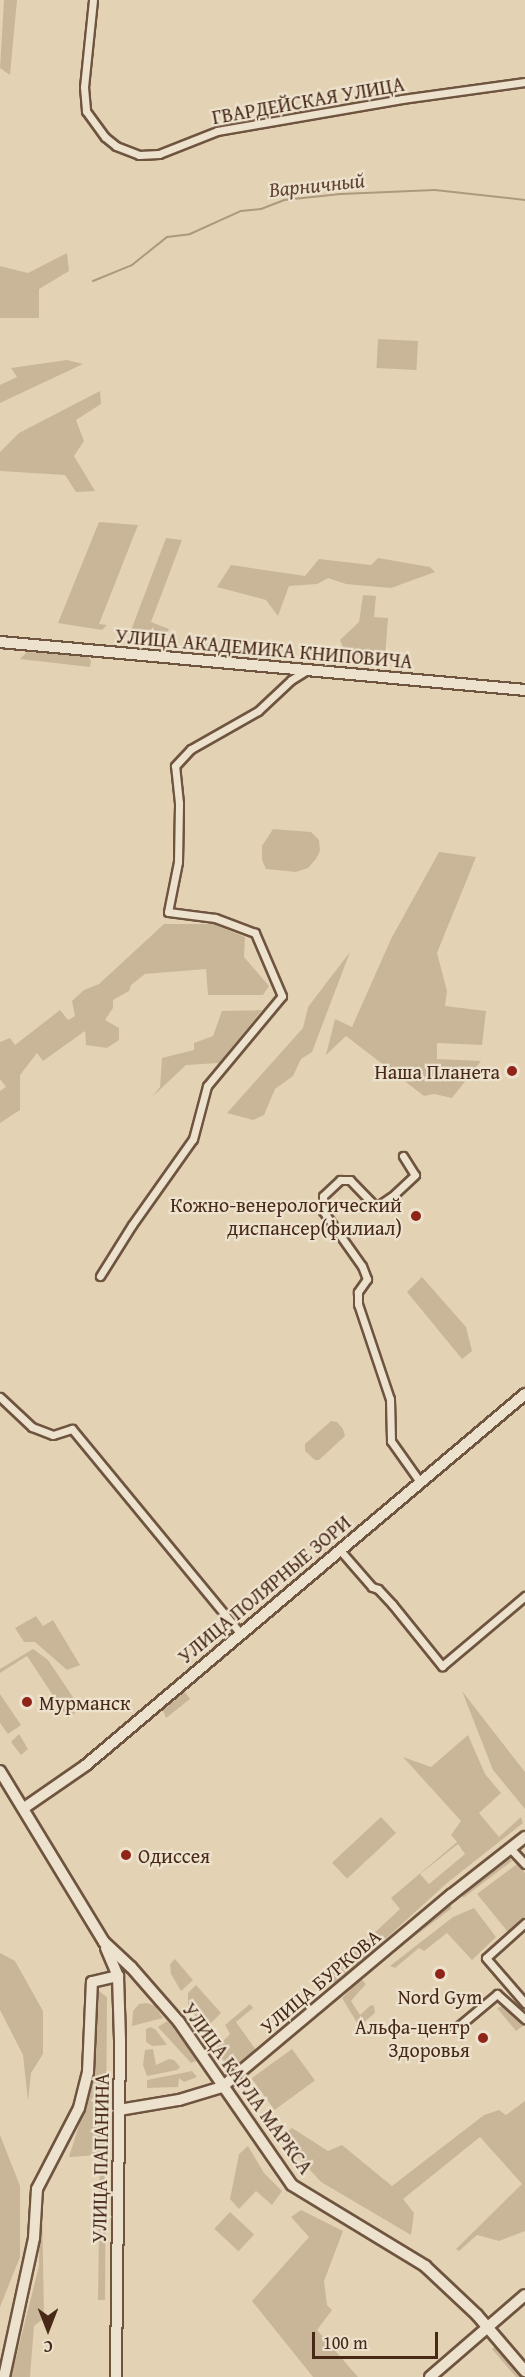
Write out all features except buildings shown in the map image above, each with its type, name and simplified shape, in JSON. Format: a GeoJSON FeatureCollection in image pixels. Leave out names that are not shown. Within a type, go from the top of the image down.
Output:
{"type":"FeatureCollection","features":[{"type":"Feature","properties":{"kind":"main road","name":"УЛИЦА АКАДЕМИКА КНИПОВИЧА"},"geometry":{"type":"LineString","coordinates":[[0,642],[525,690]]}},
{"type":"Feature","properties":{"kind":"main road","name":"УЛИЦА ПОЛЯРНЫЕ ЗОРИ"},"geometry":{"type":"LineString","coordinates":[[24,1808],[86,1764],[525,1394]]}},
{"type":"Feature","properties":{"kind":"main road","name":"УЛИЦА КАРЛА МАРКСА"},"geometry":{"type":"LineString","coordinates":[[0,1771],[104,1942],[131,1967],[179,2022],[292,2185],[425,2266],[487,2328],[525,2371]]}},
{"type":"Feature","properties":{"kind":"main road","name":"УЛИЦА БУРКОВА"},"geometry":{"type":"LineString","coordinates":[[119,2110],[179,2100],[222,2087],[446,1899],[525,1837]]}},
{"type":"Feature","properties":{"kind":"main road","name":"УЛИЦА ПАПАНИНА"},"geometry":{"type":"LineString","coordinates":[[104,1942],[118,1976],[116,2377]]}},
{"type":"Feature","properties":{"kind":"main road"},"geometry":{"type":"LineString","coordinates":[[4,2377],[34,2238],[37,2189],[79,2108],[88,2072],[92,1982],[118,1976]]}},
{"type":"Feature","properties":{"kind":"main road"},"geometry":{"type":"LineString","coordinates":[[430,2377],[525,2295]]}},
{"type":"Feature","properties":{"kind":"street","name":"ГВАРДЕЙСКАЯ УЛИЦА"},"geometry":{"type":"LineString","coordinates":[[93,0],[84,87],[86,111],[105,137],[116,146],[139,155],[159,154],[217,131],[402,99],[525,82]]}},
{"type":"Feature","properties":{"kind":"street"},"geometry":{"type":"LineString","coordinates":[[100,1276],[132,1225],[193,1139],[207,1086],[282,996],[255,933],[215,918],[168,912],[178,862],[179,803],[175,766],[191,749],[258,711],[291,680],[309,669]]}},
{"type":"Feature","properties":{"kind":"street"},"geometry":{"type":"LineString","coordinates":[[403,1156],[415,1175],[391,1197],[376,1207],[350,1180],[340,1180],[323,1196],[323,1211],[362,1266],[367,1279],[358,1292],[358,1304],[390,1399],[391,1441],[420,1482]]}},
{"type":"Feature","properties":{"kind":"street"},"geometry":{"type":"LineString","coordinates":[[0,1397],[32,1427],[52,1435],[72,1429],[240,1633]]}},
{"type":"Feature","properties":{"kind":"street"},"geometry":{"type":"LineString","coordinates":[[339,1549],[372,1587],[378,1589],[392,1604],[442,1666],[525,1596]]}},
{"type":"Feature","properties":{"kind":"street"},"geometry":{"type":"LineString","coordinates":[[510,1848],[525,1864]]}},
{"type":"Feature","properties":{"kind":"street"},"geometry":{"type":"LineString","coordinates":[[525,1923],[486,1958],[525,2003]]}},
{"type":"Feature","properties":{"kind":"street"},"geometry":{"type":"LineString","coordinates":[[454,2030],[497,1994],[525,2019]]}},
{"type":"Feature","properties":{"kind":"shaded area"},"geometry":{"type":"Polygon","coordinates":[[[4,0],[17,0],[10,75],[0,68],[4,0]]]}},
{"type":"Feature","properties":{"kind":"shaded area"},"geometry":{"type":"Polygon","coordinates":[[[67,253],[69,271],[39,289],[39,318],[0,318],[0,266],[28,273],[67,253]]]}},
{"type":"Feature","properties":{"kind":"shaded area"},"geometry":{"type":"Polygon","coordinates":[[[378,339],[418,341],[416,370],[376,368],[378,339]]]}},
{"type":"Feature","properties":{"kind":"shaded area"},"geometry":{"type":"Polygon","coordinates":[[[67,360],[83,364],[0,403],[0,385],[17,377],[11,368],[67,360]]]}},
{"type":"Feature","properties":{"kind":"shaded area"},"geometry":{"type":"Polygon","coordinates":[[[100,391],[101,404],[76,420],[84,441],[74,456],[95,491],[76,492],[65,475],[0,471],[0,452],[19,433],[100,391]]]}},
{"type":"Feature","properties":{"kind":"shaded area"},"geometry":{"type":"Polygon","coordinates":[[[99,522],[138,525],[99,624],[107,625],[102,630],[58,623],[99,522]]]}},
{"type":"Feature","properties":{"kind":"shaded area"},"geometry":{"type":"Polygon","coordinates":[[[166,538],[182,540],[151,622],[169,629],[167,634],[130,633],[166,538]]]}},
{"type":"Feature","properties":{"kind":"shaded area"},"geometry":{"type":"Polygon","coordinates":[[[378,558],[430,567],[435,572],[391,588],[346,584],[328,578],[317,584],[289,586],[278,616],[266,600],[217,587],[231,565],[305,576],[319,559],[371,565],[378,558]]]}},
{"type":"Feature","properties":{"kind":"shaded area"},"geometry":{"type":"Polygon","coordinates":[[[363,595],[376,596],[374,617],[388,618],[385,658],[346,654],[340,640],[359,622],[363,595]]]}},
{"type":"Feature","properties":{"kind":"shaded area"},"geometry":{"type":"Polygon","coordinates":[[[27,652],[88,656],[91,661],[90,667],[20,659],[27,652]]]}},
{"type":"Feature","properties":{"kind":"shaded area"},"geometry":{"type":"Polygon","coordinates":[[[273,829],[311,832],[319,840],[320,851],[316,859],[308,868],[296,872],[266,869],[262,860],[262,846],[273,829]]]}},
{"type":"Feature","properties":{"kind":"shaded area"},"geometry":{"type":"Polygon","coordinates":[[[439,852],[476,857],[437,953],[447,991],[445,1006],[486,1011],[482,1045],[437,1043],[437,1059],[481,1061],[452,1098],[434,1094],[424,1096],[346,1036],[326,1055],[335,1019],[352,1027],[391,939],[439,852]]]}},
{"type":"Feature","properties":{"kind":"shaded area"},"geometry":{"type":"Polygon","coordinates":[[[164,924],[213,924],[245,937],[244,957],[269,986],[263,995],[208,995],[206,969],[145,974],[131,985],[129,991],[113,1000],[113,1008],[105,1020],[119,1028],[119,1040],[107,1048],[86,1045],[85,1031],[43,1061],[37,1053],[20,1075],[20,1110],[0,1123],[0,1091],[6,1087],[0,1079],[0,1042],[10,1038],[15,1045],[60,1010],[68,1020],[75,1016],[72,1001],[84,990],[99,984],[164,924]]]}},
{"type":"Feature","properties":{"kind":"shaded area"},"geometry":{"type":"Polygon","coordinates":[[[350,952],[312,1052],[301,1059],[293,1076],[275,1089],[264,1115],[253,1120],[227,1113],[303,1028],[308,1007],[350,952]]]}},
{"type":"Feature","properties":{"kind":"shaded area"},"geometry":{"type":"Polygon","coordinates":[[[262,1010],[219,1063],[186,1065],[152,1097],[160,1087],[162,1058],[194,1050],[194,1043],[213,1036],[222,1011],[262,1010]]]}},
{"type":"Feature","properties":{"kind":"shaded area"},"geometry":{"type":"Polygon","coordinates":[[[422,1277],[466,1327],[472,1351],[462,1359],[407,1292],[422,1277]]]}},
{"type":"Feature","properties":{"kind":"shaded area"},"geometry":{"type":"Polygon","coordinates":[[[331,1421],[337,1422],[345,1436],[319,1460],[315,1460],[305,1451],[305,1444],[331,1421]]]}},
{"type":"Feature","properties":{"kind":"shaded area"},"geometry":{"type":"Polygon","coordinates":[[[36,1616],[43,1626],[53,1620],[80,1665],[67,1670],[35,1642],[24,1642],[15,1628],[36,1616]]]}},
{"type":"Feature","properties":{"kind":"shaded area"},"geometry":{"type":"Polygon","coordinates":[[[33,1649],[48,1660],[81,1709],[68,1718],[27,1656],[0,1673],[0,1669],[33,1649]]]}},
{"type":"Feature","properties":{"kind":"shaded area"},"geometry":{"type":"Polygon","coordinates":[[[462,1691],[525,1772],[525,1809],[493,1770],[462,1691]]]}},
{"type":"Feature","properties":{"kind":"shaded area"},"geometry":{"type":"Polygon","coordinates":[[[185,1692],[190,1699],[166,1718],[163,1710],[185,1692]]]}},
{"type":"Feature","properties":{"kind":"shaded area"},"geometry":{"type":"Polygon","coordinates":[[[0,1694],[21,1725],[8,1734],[0,1723],[0,1694]]]}},
{"type":"Feature","properties":{"kind":"shaded area"},"geometry":{"type":"Polygon","coordinates":[[[19,1734],[28,1749],[21,1755],[11,1742],[19,1734]]]}},
{"type":"Feature","properties":{"kind":"shaded area"},"geometry":{"type":"Polygon","coordinates":[[[468,1735],[485,1774],[501,1793],[479,1813],[499,1837],[521,1817],[523,1823],[447,1883],[335,1985],[328,1976],[400,1909],[391,1898],[457,1842],[451,1835],[461,1821],[403,1757],[431,1767],[468,1735]],[[458,1844],[420,1874],[429,1884],[465,1854],[458,1844]]]}},
{"type":"Feature","properties":{"kind":"shaded area"},"geometry":{"type":"Polygon","coordinates":[[[381,1817],[396,1833],[347,1879],[332,1863],[381,1817]]]}},
{"type":"Feature","properties":{"kind":"shaded area"},"geometry":{"type":"Polygon","coordinates":[[[509,1857],[512,1861],[463,1898],[460,1894],[509,1857]]]}},
{"type":"Feature","properties":{"kind":"shaded area"},"geometry":{"type":"Polygon","coordinates":[[[517,1864],[525,1873],[525,1917],[508,1932],[477,1894],[517,1864]]]}},
{"type":"Feature","properties":{"kind":"shaded area"},"geometry":{"type":"Polygon","coordinates":[[[449,1904],[452,1908],[380,1962],[377,1958],[449,1904]]]}},
{"type":"Feature","properties":{"kind":"shaded area"},"geometry":{"type":"Polygon","coordinates":[[[474,1908],[496,1937],[472,1960],[447,1933],[424,1951],[419,1948],[395,1968],[390,1966],[453,1917],[474,1908]]]}},
{"type":"Feature","properties":{"kind":"shaded area"},"geometry":{"type":"Polygon","coordinates":[[[0,1953],[15,1961],[43,2011],[43,2054],[31,2073],[28,2101],[23,2055],[0,2010],[0,1953]]]}},
{"type":"Feature","properties":{"kind":"shaded area"},"geometry":{"type":"Polygon","coordinates":[[[175,1959],[193,1980],[181,1991],[171,1974],[170,1964],[175,1959]]]}},
{"type":"Feature","properties":{"kind":"shaded area"},"geometry":{"type":"Polygon","coordinates":[[[361,1979],[366,1984],[351,2001],[360,2015],[371,2005],[374,2006],[375,2013],[359,2026],[342,1998],[361,1979]]]}},
{"type":"Feature","properties":{"kind":"shaded area"},"geometry":{"type":"Polygon","coordinates":[[[196,1985],[221,2013],[204,2030],[188,2004],[188,1993],[196,1985]]]}},
{"type":"Feature","properties":{"kind":"shaded area"},"geometry":{"type":"Polygon","coordinates":[[[99,1991],[107,1997],[105,2300],[98,2300],[100,2155],[69,2157],[93,2080],[95,1995],[99,1991]]]}},
{"type":"Feature","properties":{"kind":"shaded area"},"geometry":{"type":"Polygon","coordinates":[[[147,2003],[155,2006],[163,2018],[132,2026],[133,2011],[139,2004],[147,2003]]]}},
{"type":"Feature","properties":{"kind":"shaded area"},"geometry":{"type":"Polygon","coordinates":[[[250,2004],[253,2008],[236,2022],[256,2050],[231,2071],[215,2049],[230,2034],[225,2025],[250,2004]]]}},
{"type":"Feature","properties":{"kind":"shaded area"},"geometry":{"type":"Polygon","coordinates":[[[508,2007],[523,2026],[516,2031],[497,2008],[508,2007]]]}},
{"type":"Feature","properties":{"kind":"shaded area"},"geometry":{"type":"Polygon","coordinates":[[[167,2021],[180,2034],[196,2061],[191,2063],[158,2027],[167,2021]]]}},
{"type":"Feature","properties":{"kind":"shaded area"},"geometry":{"type":"Polygon","coordinates":[[[151,2027],[167,2045],[152,2046],[146,2042],[146,2029],[151,2027]]]}},
{"type":"Feature","properties":{"kind":"shaded area"},"geometry":{"type":"Polygon","coordinates":[[[153,2049],[156,2065],[169,2059],[174,2060],[180,2067],[177,2070],[147,2076],[143,2065],[145,2050],[153,2049]]]}},
{"type":"Feature","properties":{"kind":"shaded area"},"geometry":{"type":"Polygon","coordinates":[[[292,2049],[315,2081],[274,2110],[252,2078],[292,2049]]]}},
{"type":"Feature","properties":{"kind":"shaded area"},"geometry":{"type":"Polygon","coordinates":[[[192,2071],[197,2077],[184,2082],[179,2078],[178,2087],[147,2088],[147,2080],[192,2071]]]}},
{"type":"Feature","properties":{"kind":"shaded area"},"geometry":{"type":"Polygon","coordinates":[[[525,2101],[525,2231],[499,2241],[477,2235],[459,2251],[456,2249],[522,2184],[480,2137],[403,2199],[414,2213],[411,2235],[321,2182],[280,2137],[292,2128],[328,2151],[342,2145],[392,2186],[484,2115],[499,2110],[506,2115],[525,2101]]]}},
{"type":"Feature","properties":{"kind":"shaded area"},"geometry":{"type":"Polygon","coordinates":[[[0,2135],[20,2186],[20,2257],[0,2307],[0,2135]]]}},
{"type":"Feature","properties":{"kind":"shaded area"},"geometry":{"type":"Polygon","coordinates":[[[248,2146],[264,2173],[282,2191],[272,2205],[256,2191],[239,2209],[230,2199],[239,2154],[248,2146]]]}},
{"type":"Feature","properties":{"kind":"shaded area"},"geometry":{"type":"Polygon","coordinates":[[[40,2201],[42,2202],[44,2318],[34,2326],[30,2377],[11,2377],[39,2266],[40,2201]]]}},
{"type":"Feature","properties":{"kind":"shaded area"},"geometry":{"type":"Polygon","coordinates":[[[301,2210],[343,2231],[324,2281],[327,2305],[332,2310],[317,2330],[358,2377],[313,2377],[252,2301],[309,2237],[291,2217],[301,2210]]]}},
{"type":"Feature","properties":{"kind":"shaded area"},"geometry":{"type":"Polygon","coordinates":[[[230,2212],[254,2235],[238,2251],[214,2229],[230,2212]]]}},
{"type":"Feature","properties":{"kind":"shaded area"},"geometry":{"type":"Polygon","coordinates":[[[498,2344],[523,2377],[516,2377],[492,2349],[498,2344]]]}},
{"type":"Feature","properties":{"kind":"waterway","name":"Варничный"},"geometry":{"type":"LineString","coordinates":[[93,281],[132,265],[167,237],[190,234],[241,211],[261,209],[284,200],[341,194],[435,190],[525,200]]}},
{"type":"Feature","properties":{"kind":"place","name":"Наша Планета"},"geometry":{"type":"Point","coordinates":[512,1071]}},
{"type":"Feature","properties":{"kind":"place","name":"Кожно-венерологический диспансер(филиал)"},"geometry":{"type":"Point","coordinates":[416,1216]}},
{"type":"Feature","properties":{"kind":"place","name":"Мурманск"},"geometry":{"type":"Point","coordinates":[27,1702]}},
{"type":"Feature","properties":{"kind":"place","name":"Одиссея"},"geometry":{"type":"Point","coordinates":[126,1855]}},
{"type":"Feature","properties":{"kind":"place","name":"Nord Gym"},"geometry":{"type":"Point","coordinates":[440,1974]}},
{"type":"Feature","properties":{"kind":"place","name":"Альфа-центр Здоровья"},"geometry":{"type":"Point","coordinates":[483,2038]}}]}
